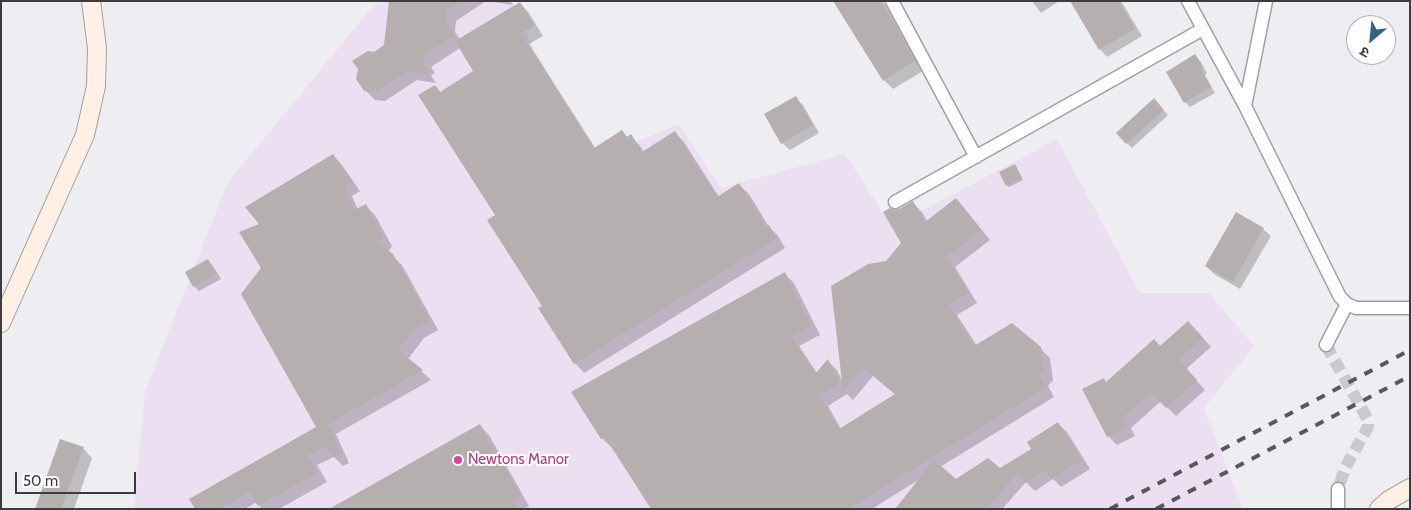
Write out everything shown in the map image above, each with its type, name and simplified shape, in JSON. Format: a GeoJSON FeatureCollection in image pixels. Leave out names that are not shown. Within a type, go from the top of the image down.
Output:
{"type":"FeatureCollection","features":[{"type":"Feature","properties":{"kind":"street"},"geometry":{"type":"LineString","coordinates":[[1,322],[85,135],[96,86],[97,48],[91,1]]}},
{"type":"Feature","properties":{"kind":"street"},"geometry":{"type":"LineString","coordinates":[[892,1],[976,157]]}},
{"type":"Feature","properties":{"kind":"street"},"geometry":{"type":"LineString","coordinates":[[1188,1],[1245,106],[1340,297],[1347,304],[1356,308],[1410,308]]}},
{"type":"Feature","properties":{"kind":"street"},"geometry":{"type":"LineString","coordinates":[[1245,106],[1266,1]]}},
{"type":"Feature","properties":{"kind":"street"},"geometry":{"type":"LineString","coordinates":[[895,202],[1203,29]]}},
{"type":"Feature","properties":{"kind":"street"},"geometry":{"type":"LineString","coordinates":[[1326,345],[1347,304]]}},
{"type":"Feature","properties":{"kind":"street"},"geometry":{"type":"LineString","coordinates":[[1379,509],[1389,500],[1410,488]]}},
{"type":"Feature","properties":{"kind":"street"},"geometry":{"type":"LineString","coordinates":[[1338,490],[1338,509]]}},
{"type":"Feature","properties":{"kind":"shaded area"},"geometry":{"type":"Polygon","coordinates":[[[383,1],[512,1],[537,55],[598,158],[678,124],[721,188],[845,154],[892,227],[1057,139],[1140,293],[1209,293],[1254,346],[1204,408],[1243,509],[134,509],[145,391],[228,182],[374,5],[383,1]]]}},
{"type":"Feature","properties":{"kind":"building"},"geometry":{"type":"Polygon","coordinates":[[[389,1],[462,1],[447,11],[446,22],[455,35],[422,57],[426,63],[423,65],[428,74],[407,71],[375,92],[364,91],[356,79],[358,69],[352,61],[368,51],[374,52],[384,45],[389,1]]]}},
{"type":"Feature","properties":{"kind":"building"},"geometry":{"type":"Polygon","coordinates":[[[833,1],[881,1],[915,61],[883,81],[833,1]]]}},
{"type":"Feature","properties":{"kind":"building"},"geometry":{"type":"Polygon","coordinates":[[[1070,1],[1119,1],[1135,29],[1099,50],[1070,1]]]}},
{"type":"Feature","properties":{"kind":"building"},"geometry":{"type":"Polygon","coordinates":[[[520,2],[535,26],[521,34],[594,148],[622,130],[627,137],[631,134],[642,152],[675,131],[717,197],[739,183],[766,226],[769,225],[777,238],[574,364],[538,308],[542,306],[487,220],[495,215],[418,95],[435,85],[440,92],[473,71],[455,41],[520,2]]]}},
{"type":"Feature","properties":{"kind":"building"},"geometry":{"type":"Polygon","coordinates":[[[1195,54],[1204,68],[1201,69],[1211,87],[1184,103],[1166,72],[1195,54]]]}},
{"type":"Feature","properties":{"kind":"building"},"geometry":{"type":"Polygon","coordinates":[[[796,96],[813,125],[781,144],[764,114],[796,96]]]}},
{"type":"Feature","properties":{"kind":"building"},"geometry":{"type":"Polygon","coordinates":[[[1154,98],[1164,110],[1126,144],[1116,133],[1154,98]]]}},
{"type":"Feature","properties":{"kind":"building"},"geometry":{"type":"Polygon","coordinates":[[[333,154],[352,182],[344,186],[354,210],[366,204],[383,236],[378,243],[393,254],[430,320],[414,329],[398,350],[423,370],[328,424],[341,453],[332,457],[327,447],[308,455],[318,472],[258,506],[249,492],[219,509],[195,509],[189,499],[316,427],[241,294],[261,268],[239,232],[259,224],[245,207],[333,154]]]}},
{"type":"Feature","properties":{"kind":"building"},"geometry":{"type":"Polygon","coordinates":[[[1015,164],[1022,178],[1006,186],[999,172],[1015,164]]]}},
{"type":"Feature","properties":{"kind":"building"},"geometry":{"type":"Polygon","coordinates":[[[956,198],[981,230],[946,257],[969,293],[949,305],[974,346],[1012,323],[1041,347],[1044,371],[1039,376],[1046,387],[848,509],[651,509],[605,437],[601,439],[571,392],[785,272],[811,326],[791,336],[815,374],[828,359],[839,383],[819,396],[839,429],[895,394],[863,367],[843,391],[831,286],[868,264],[886,261],[901,243],[883,212],[890,208],[894,210],[899,209],[913,201],[925,222],[956,198]]]}},
{"type":"Feature","properties":{"kind":"building"},"geometry":{"type":"Polygon","coordinates":[[[1236,212],[1264,228],[1233,282],[1205,266],[1236,212]]]}},
{"type":"Feature","properties":{"kind":"building"},"geometry":{"type":"Polygon","coordinates":[[[208,259],[217,274],[193,287],[185,272],[208,259]]]}},
{"type":"Feature","properties":{"kind":"building"},"geometry":{"type":"Polygon","coordinates":[[[1188,321],[1203,338],[1178,359],[1197,380],[1166,408],[1151,392],[1122,418],[1127,427],[1107,437],[1082,389],[1104,378],[1106,382],[1154,339],[1160,346],[1188,321]]]}},
{"type":"Feature","properties":{"kind":"building"},"geometry":{"type":"Polygon","coordinates":[[[1058,422],[1082,460],[1051,479],[1045,470],[1025,483],[1018,472],[996,498],[982,509],[895,509],[934,460],[956,479],[988,458],[1000,468],[1031,449],[1027,442],[1058,422]]]}},
{"type":"Feature","properties":{"kind":"building","name":"Newtons Manor"},"geometry":{"type":"Polygon","coordinates":[[[480,424],[521,496],[513,500],[518,509],[329,509],[480,424]]]}},
{"type":"Feature","properties":{"kind":"building"},"geometry":{"type":"Polygon","coordinates":[[[60,439],[84,447],[61,509],[35,509],[60,439]]]}},
{"type":"Feature","properties":{"kind":"tunnel"},"geometry":{"type":"LineString","coordinates":[[1326,345],[1368,420],[1368,427],[1345,468],[1338,489]]}},
{"type":"Feature","properties":{"kind":"railway"},"geometry":{"type":"LineString","coordinates":[[1110,509],[1410,350]]}},
{"type":"Feature","properties":{"kind":"railway"},"geometry":{"type":"LineString","coordinates":[[1156,509],[1410,376]]}},
{"type":"Feature","properties":{"kind":"place","name":"Newtons Manor"},"geometry":{"type":"Point","coordinates":[458,460]}}]}
